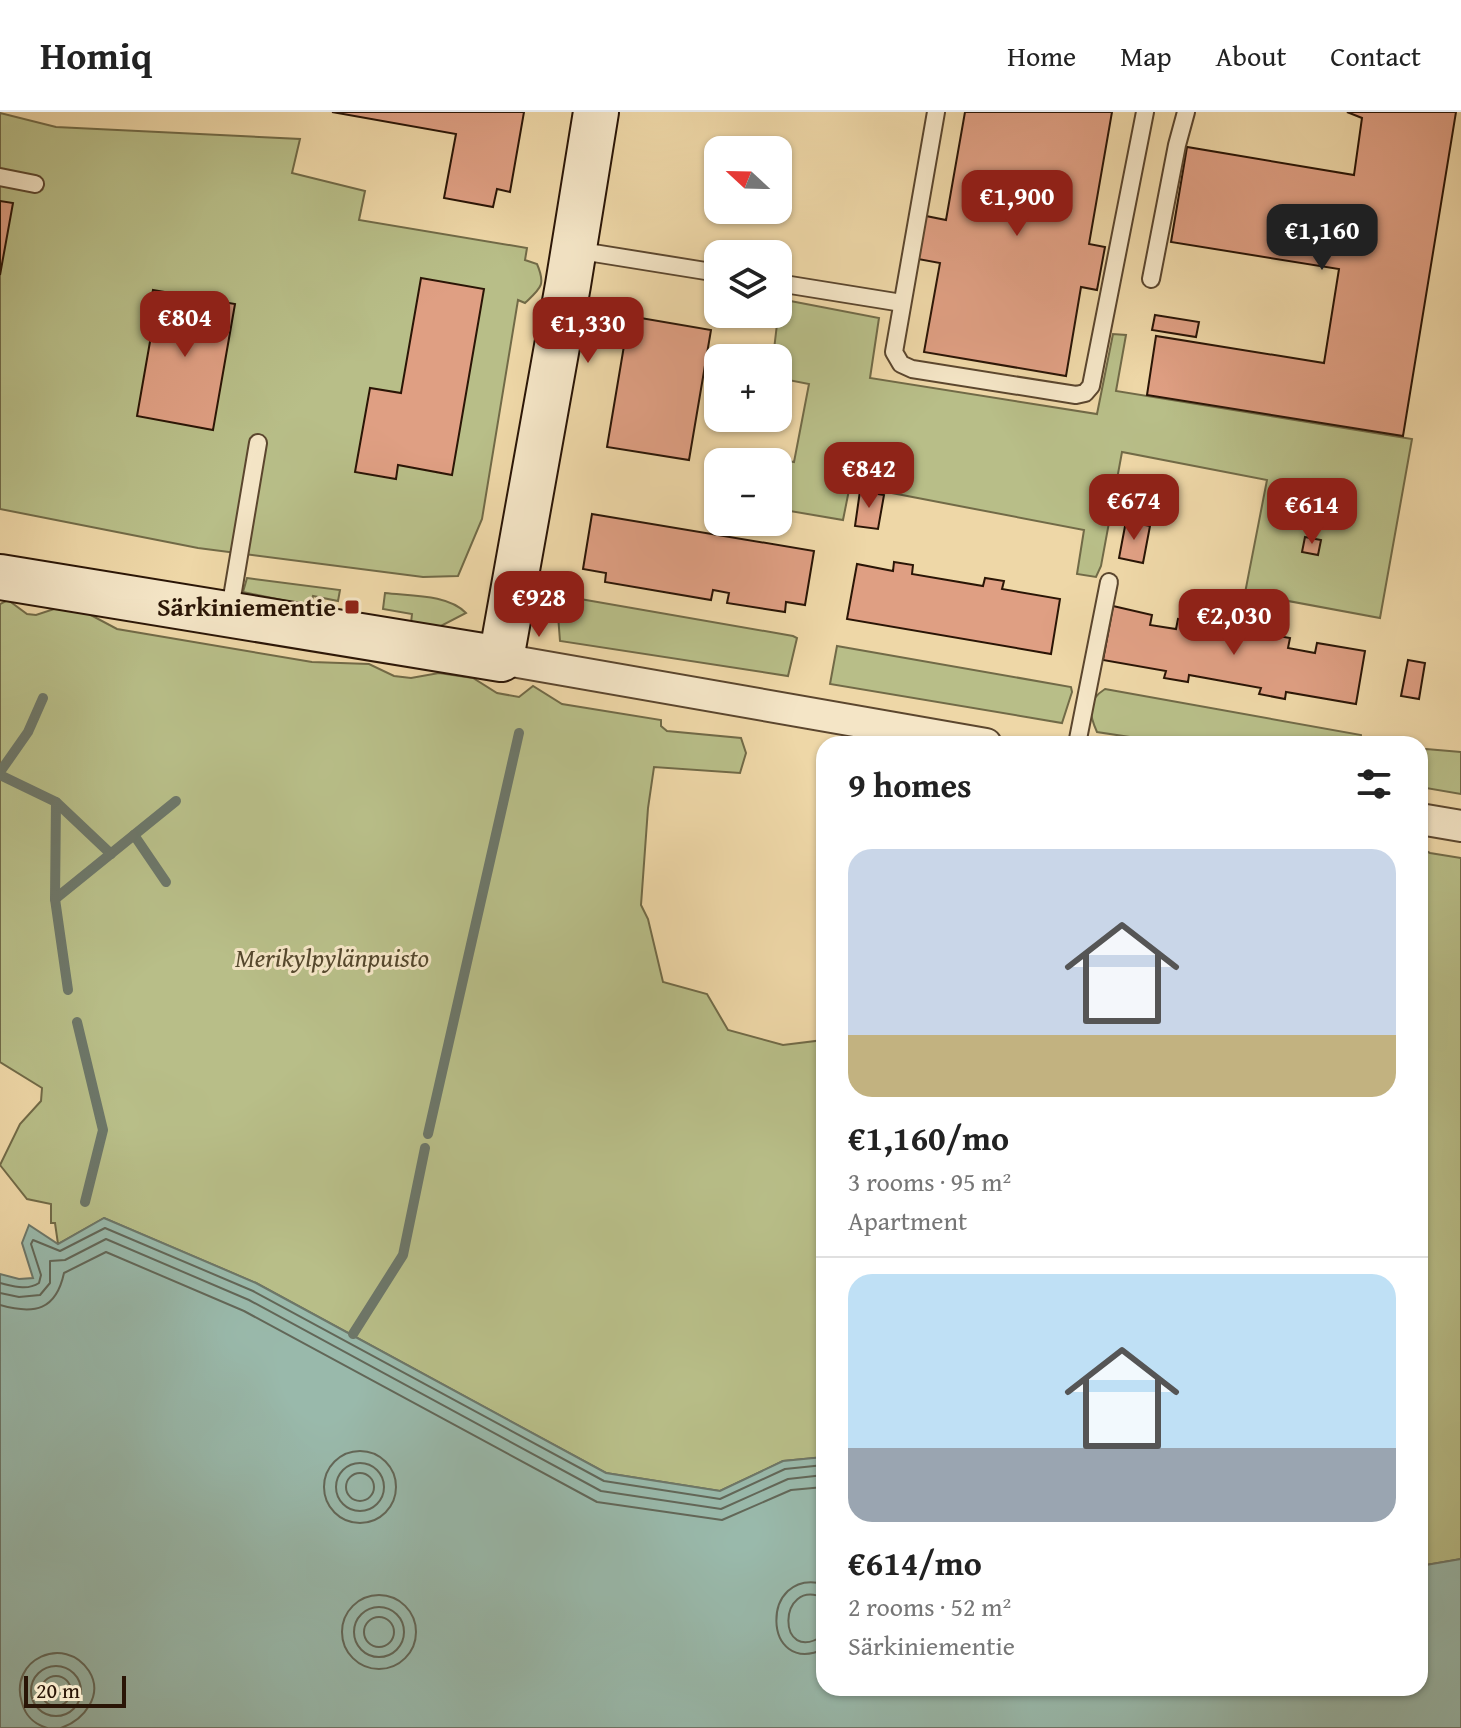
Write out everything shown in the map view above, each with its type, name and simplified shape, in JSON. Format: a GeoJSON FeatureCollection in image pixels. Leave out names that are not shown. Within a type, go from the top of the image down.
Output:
{"type":"FeatureCollection","features":[{"type":"Feature","properties":{"kind":"street"},"geometry":{"type":"LineString","coordinates":[[501,659],[596,112]]}},
{"type":"Feature","properties":{"kind":"street"},"geometry":{"type":"LineString","coordinates":[[0,577],[501,659],[940,736]]}},
{"type":"Feature","properties":{"kind":"street"},"geometry":{"type":"LineString","coordinates":[[1428,820],[1461,826]]}},
{"type":"Feature","properties":{"kind":"lane"},"geometry":{"type":"LineString","coordinates":[[936,112],[894,352],[901,364],[912,369],[1076,395],[1085,393],[1091,386],[1145,112]]}},
{"type":"Feature","properties":{"kind":"lane"},"geometry":{"type":"LineString","coordinates":[[1151,279],[1186,112]]}},
{"type":"Feature","properties":{"kind":"lane"},"geometry":{"type":"LineString","coordinates":[[0,177],[35,184]]}},
{"type":"Feature","properties":{"kind":"lane"},"geometry":{"type":"LineString","coordinates":[[573,250],[704,271]]}},
{"type":"Feature","properties":{"kind":"lane"},"geometry":{"type":"LineString","coordinates":[[792,285],[902,303]]}},
{"type":"Feature","properties":{"kind":"lane"},"geometry":{"type":"LineString","coordinates":[[229,616],[258,443]]}},
{"type":"Feature","properties":{"kind":"lane"},"geometry":{"type":"LineString","coordinates":[[1079,736],[1109,582]]}},
{"type":"Feature","properties":{"kind":"green space"},"geometry":{"type":"Polygon","coordinates":[[[0,113],[56,127],[300,139],[292,173],[365,191],[359,220],[527,248],[525,260],[537,264],[541,282],[538,290],[525,303],[518,300],[482,519],[458,576],[423,577],[198,548],[0,509],[0,113]]]}},
{"type":"Feature","properties":{"kind":"green space"},"geometry":{"type":"Polygon","coordinates":[[[792,301],[879,318],[870,378],[1097,414],[1113,334],[1126,335],[1116,391],[1412,439],[1380,618],[1245,593],[1267,480],[1122,452],[1101,566],[1096,577],[1077,574],[1084,530],[850,485],[843,520],[792,511],[792,462],[809,384],[792,381],[792,344],[775,344],[777,328],[792,328],[792,301]]]}},
{"type":"Feature","properties":{"kind":"green space"},"geometry":{"type":"Polygon","coordinates":[[[247,578],[340,590],[338,601],[313,596],[311,606],[243,592],[247,578]]]}},
{"type":"Feature","properties":{"kind":"green space"},"geometry":{"type":"Polygon","coordinates":[[[385,593],[439,599],[466,613],[439,627],[411,623],[412,614],[383,609],[385,593]]]}},
{"type":"Feature","properties":{"kind":"green space"},"geometry":{"type":"Polygon","coordinates":[[[563,596],[793,636],[797,638],[788,676],[560,641],[558,615],[563,596]]]}},
{"type":"Feature","properties":{"kind":"green space","name":"Merikylpylänpuisto"},"geometry":{"type":"Polygon","coordinates":[[[8,600],[27,614],[36,615],[57,608],[87,613],[117,629],[312,662],[369,664],[394,676],[411,678],[439,673],[473,678],[497,693],[519,697],[533,686],[562,704],[661,720],[661,726],[667,731],[741,738],[746,753],[740,773],[654,767],[641,905],[648,919],[663,982],[707,994],[728,1030],[783,1045],[816,1041],[816,1458],[783,1461],[720,1491],[606,1473],[256,1283],[104,1218],[58,1244],[55,1223],[51,1223],[51,1204],[27,1199],[0,1165],[20,1124],[41,1101],[42,1088],[0,1062],[0,604],[8,600]]]}},
{"type":"Feature","properties":{"kind":"green space"},"geometry":{"type":"Polygon","coordinates":[[[837,646],[1071,687],[1072,692],[1062,723],[830,684],[837,646]]]}},
{"type":"Feature","properties":{"kind":"green space"},"geometry":{"type":"Polygon","coordinates":[[[1105,689],[1361,736],[1123,736],[1097,732],[1091,708],[1105,689]]]}},
{"type":"Feature","properties":{"kind":"green space"},"geometry":{"type":"Polygon","coordinates":[[[1428,749],[1461,752],[1461,794],[1428,788],[1428,749]]]}},
{"type":"Feature","properties":{"kind":"green space"},"geometry":{"type":"Polygon","coordinates":[[[1428,852],[1461,858],[1461,1559],[1428,1565],[1428,852]]]}},
{"type":"Feature","properties":{"kind":"water"},"geometry":{"type":"Polygon","coordinates":[[[104,1218],[256,1283],[606,1473],[720,1491],[783,1461],[816,1458],[816,1696],[1428,1696],[1428,1565],[1461,1559],[1461,1728],[0,1728],[0,1274],[19,1279],[33,1278],[22,1243],[29,1225],[58,1244],[104,1218]]]}},
{"type":"Feature","properties":{"kind":"building"},"geometry":{"type":"Polygon","coordinates":[[[332,112],[524,112],[510,192],[497,189],[493,207],[444,198],[456,134],[332,112]]]}},
{"type":"Feature","properties":{"kind":"building"},"geometry":{"type":"Polygon","coordinates":[[[965,112],[1112,112],[1089,244],[1105,247],[1097,290],[1081,287],[1066,376],[924,352],[940,263],[918,259],[926,216],[946,220],[965,112]]]}},
{"type":"Feature","properties":{"kind":"building"},"geometry":{"type":"Polygon","coordinates":[[[1347,112],[1456,112],[1403,436],[1147,395],[1156,336],[1324,363],[1339,269],[1171,242],[1187,147],[1354,175],[1362,118],[1347,112]]]}},
{"type":"Feature","properties":{"kind":"building"},"geometry":{"type":"Polygon","coordinates":[[[0,201],[13,203],[0,275],[0,201]]]}},
{"type":"Feature","properties":{"kind":"building"},"geometry":{"type":"Polygon","coordinates":[[[421,278],[484,289],[452,475],[398,465],[396,479],[355,472],[370,388],[401,393],[421,278]]]}},
{"type":"Feature","properties":{"kind":"building"},"geometry":{"type":"Polygon","coordinates":[[[153,290],[235,304],[213,430],[137,416],[151,336],[145,335],[153,290]]]}},
{"type":"Feature","properties":{"kind":"building"},"geometry":{"type":"Polygon","coordinates":[[[1155,315],[1199,322],[1196,337],[1152,330],[1155,315]]]}},
{"type":"Feature","properties":{"kind":"building"},"geometry":{"type":"Polygon","coordinates":[[[629,316],[711,330],[709,344],[704,344],[704,371],[689,460],[607,447],[629,316]]]}},
{"type":"Feature","properties":{"kind":"building"},"geometry":{"type":"Polygon","coordinates":[[[860,491],[884,495],[878,529],[855,526],[860,491]]]}},
{"type":"Feature","properties":{"kind":"building"},"geometry":{"type":"Polygon","coordinates":[[[592,514],[704,533],[704,536],[724,536],[814,551],[805,605],[786,602],[785,612],[727,603],[729,593],[713,590],[711,600],[605,582],[606,573],[583,569],[592,514]]]}},
{"type":"Feature","properties":{"kind":"building"},"geometry":{"type":"Polygon","coordinates":[[[1126,521],[1150,526],[1143,563],[1119,558],[1126,521]]]}},
{"type":"Feature","properties":{"kind":"building"},"geometry":{"type":"Polygon","coordinates":[[[1305,537],[1321,540],[1318,555],[1302,552],[1305,537]]]}},
{"type":"Feature","properties":{"kind":"building"},"geometry":{"type":"Polygon","coordinates":[[[894,562],[913,565],[912,574],[983,586],[985,578],[1004,581],[1002,589],[1060,599],[1051,654],[847,619],[857,564],[893,571],[894,562]]]}},
{"type":"Feature","properties":{"kind":"building"},"geometry":{"type":"Polygon","coordinates":[[[1113,606],[1152,615],[1150,625],[1176,629],[1178,619],[1290,638],[1288,648],[1315,653],[1317,643],[1365,651],[1356,704],[1286,692],[1285,699],[1259,694],[1261,688],[1189,675],[1188,682],[1164,678],[1166,671],[1103,660],[1113,606]]]}},
{"type":"Feature","properties":{"kind":"building"},"geometry":{"type":"Polygon","coordinates":[[[1408,660],[1425,663],[1419,699],[1401,696],[1408,660]]]}},
{"type":"Feature","properties":{"kind":"waterway"},"geometry":{"type":"LineString","coordinates":[[0,772],[28,732],[43,698]]}},
{"type":"Feature","properties":{"kind":"waterway"},"geometry":{"type":"LineString","coordinates":[[428,1134],[519,733]]}},
{"type":"Feature","properties":{"kind":"waterway"},"geometry":{"type":"LineString","coordinates":[[0,775],[56,802],[111,854]]}},
{"type":"Feature","properties":{"kind":"waterway"},"geometry":{"type":"LineString","coordinates":[[55,899],[176,801]]}},
{"type":"Feature","properties":{"kind":"waterway"},"geometry":{"type":"LineString","coordinates":[[56,802],[55,899],[68,990]]}},
{"type":"Feature","properties":{"kind":"waterway"},"geometry":{"type":"LineString","coordinates":[[134,835],[166,882]]}},
{"type":"Feature","properties":{"kind":"waterway"},"geometry":{"type":"LineString","coordinates":[[77,1022],[103,1130],[85,1202]]}},
{"type":"Feature","properties":{"kind":"waterway"},"geometry":{"type":"LineString","coordinates":[[353,1334],[403,1255],[425,1148]]}},
{"type":"Feature","properties":{"kind":"place","name":"Särkiniementie"},"geometry":{"type":"Point","coordinates":[352,607]}}]}
